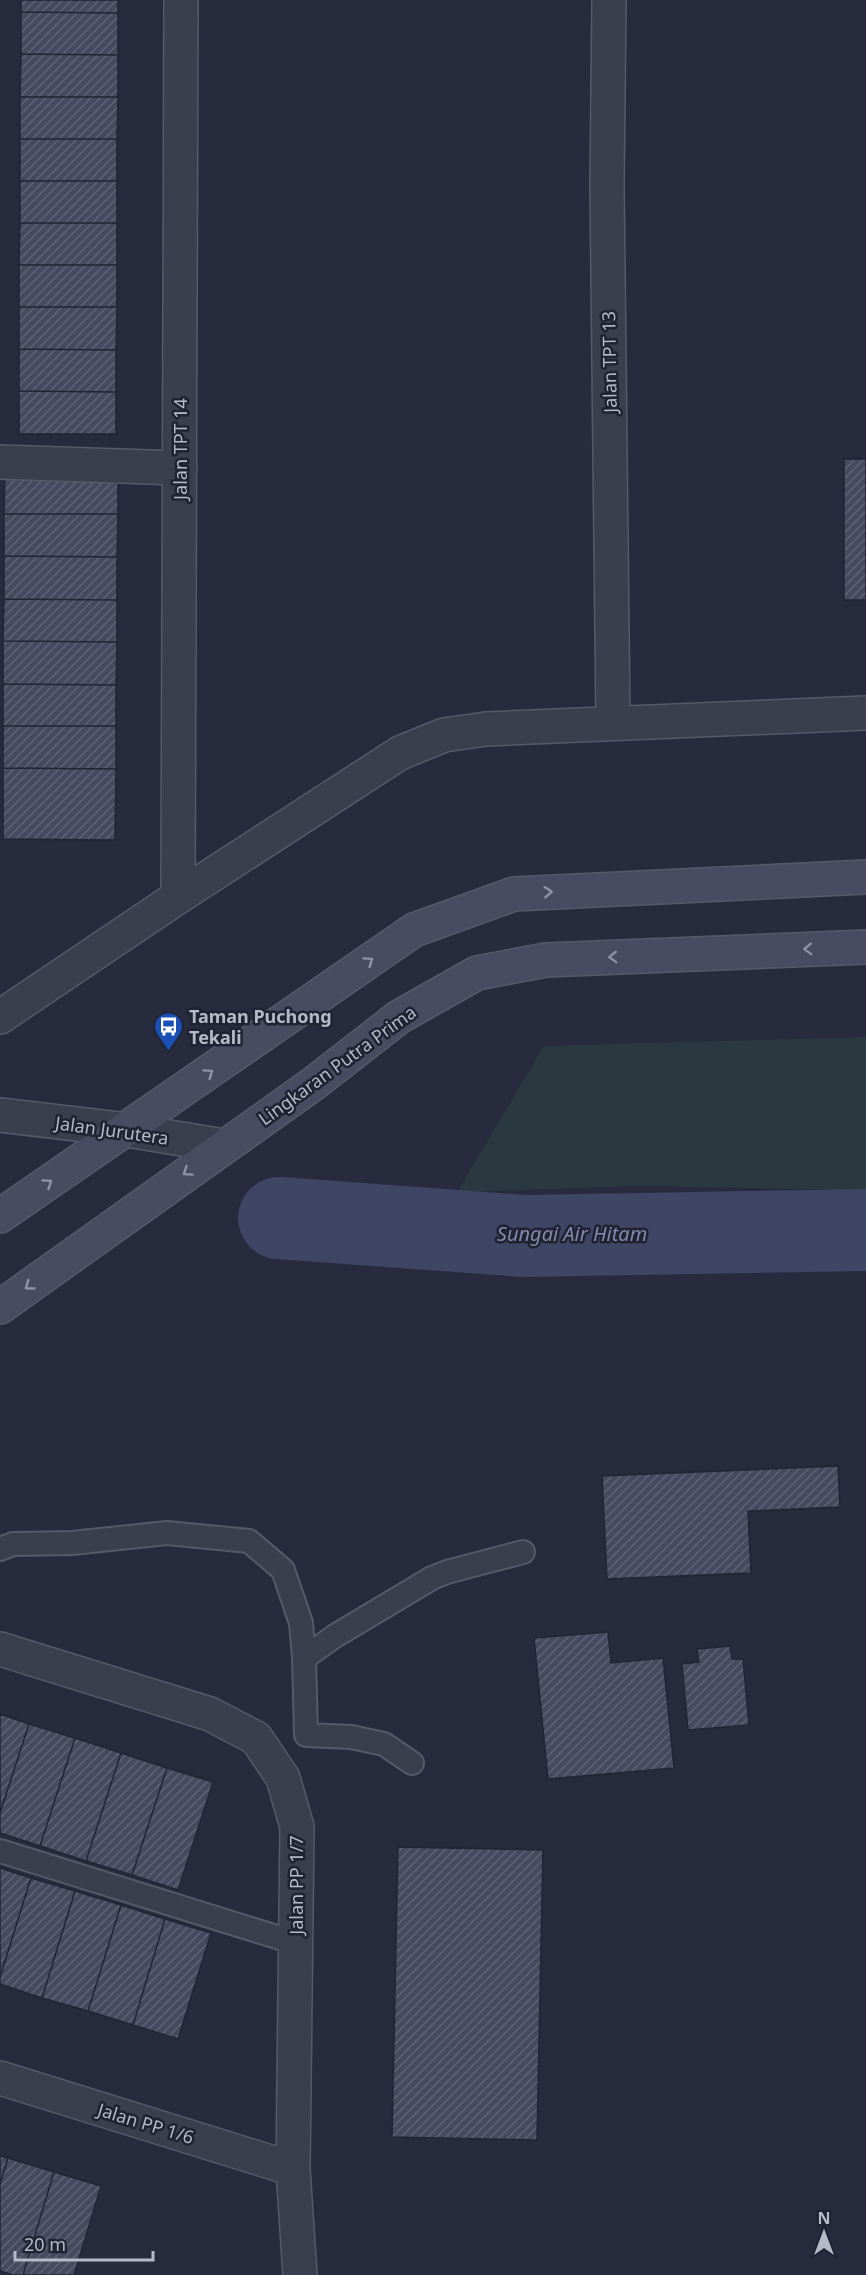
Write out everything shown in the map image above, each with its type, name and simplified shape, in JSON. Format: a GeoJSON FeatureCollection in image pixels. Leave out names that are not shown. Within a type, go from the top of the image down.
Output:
{"type":"FeatureCollection","features":[{"type":"Feature","properties":{"kind":"main road"},"geometry":{"type":"LineString","coordinates":[[0,1216],[414,930],[514,894],[866,878]]}},
{"type":"Feature","properties":{"kind":"main road","name":"Lingkaran Putra Prima"},"geometry":{"type":"LineString","coordinates":[[0,1307],[313,1084],[399,1017],[477,973],[546,960],[866,947]]}},
{"type":"Feature","properties":{"kind":"street","name":"Jalan TPT 14"},"geometry":{"type":"LineString","coordinates":[[178,897],[181,0]]}},
{"type":"Feature","properties":{"kind":"street","name":"Jalan TPT 13"},"geometry":{"type":"LineString","coordinates":[[609,0],[607,184],[614,723]]}},
{"type":"Feature","properties":{"kind":"street"},"geometry":{"type":"LineString","coordinates":[[0,462],[180,468]]}},
{"type":"Feature","properties":{"kind":"street"},"geometry":{"type":"LineString","coordinates":[[0,1017],[178,897],[400,753],[444,735],[486,729],[866,713]]}},
{"type":"Feature","properties":{"kind":"street","name":"Jalan Jurutera"},"geometry":{"type":"LineString","coordinates":[[0,1115],[127,1130],[224,1146]]}},
{"type":"Feature","properties":{"kind":"street","name":"Jalan PP 1/7"},"geometry":{"type":"LineString","coordinates":[[0,1649],[210,1714],[256,1738],[283,1778],[297,1827],[293,2169],[300,2275]]}},
{"type":"Feature","properties":{"kind":"street","name":"Jalan PP 1/6"},"geometry":{"type":"LineString","coordinates":[[0,2078],[293,2169]]}},
{"type":"Feature","properties":{"kind":"lane"},"geometry":{"type":"LineString","coordinates":[[0,1549],[13,1544],[72,1543],[167,1533],[249,1541],[283,1570],[301,1623],[306,1735],[351,1737],[384,1744],[412,1763]]}},
{"type":"Feature","properties":{"kind":"lane"},"geometry":{"type":"LineString","coordinates":[[304,1658],[335,1636],[432,1578],[523,1552]]}},
{"type":"Feature","properties":{"kind":"lane"},"geometry":{"type":"LineString","coordinates":[[0,1851],[296,1943]]}},
{"type":"Feature","properties":{"kind":"shaded area"},"geometry":{"type":"Polygon","coordinates":[[[866,1037],[866,1190],[639,1186],[457,1192],[544,1046],[866,1037]]]}},
{"type":"Feature","properties":{"kind":"building"},"geometry":{"type":"Polygon","coordinates":[[[21,0],[118,0],[118,13],[21,12],[21,0]]]}},
{"type":"Feature","properties":{"kind":"building"},"geometry":{"type":"Polygon","coordinates":[[[21,12],[118,13],[118,55],[21,54],[21,12]]]}},
{"type":"Feature","properties":{"kind":"building"},"geometry":{"type":"Polygon","coordinates":[[[21,54],[118,55],[118,97],[20,97],[21,54]]]}},
{"type":"Feature","properties":{"kind":"building"},"geometry":{"type":"Polygon","coordinates":[[[20,97],[118,97],[117,139],[20,139],[20,97]]]}},
{"type":"Feature","properties":{"kind":"building"},"geometry":{"type":"Polygon","coordinates":[[[20,139],[117,139],[117,181],[20,181],[20,139]]]}},
{"type":"Feature","properties":{"kind":"building"},"geometry":{"type":"Polygon","coordinates":[[[20,181],[117,181],[117,223],[20,223],[20,181]]]}},
{"type":"Feature","properties":{"kind":"building"},"geometry":{"type":"Polygon","coordinates":[[[20,223],[117,223],[117,265],[19,265],[20,223]]]}},
{"type":"Feature","properties":{"kind":"building"},"geometry":{"type":"Polygon","coordinates":[[[19,265],[117,265],[117,307],[19,307],[19,265]]]}},
{"type":"Feature","properties":{"kind":"building"},"geometry":{"type":"Polygon","coordinates":[[[19,307],[117,307],[116,350],[19,349],[19,307]]]}},
{"type":"Feature","properties":{"kind":"building"},"geometry":{"type":"Polygon","coordinates":[[[19,349],[116,350],[116,392],[19,391],[19,349]]]}},
{"type":"Feature","properties":{"kind":"building"},"geometry":{"type":"Polygon","coordinates":[[[19,391],[116,392],[116,434],[19,434],[19,391]]]}},
{"type":"Feature","properties":{"kind":"building"},"geometry":{"type":"Polygon","coordinates":[[[844,459],[866,459],[866,600],[844,600],[844,459]]]}},
{"type":"Feature","properties":{"kind":"building"},"geometry":{"type":"Polygon","coordinates":[[[5,472],[118,472],[118,514],[4,514],[5,472]]]}},
{"type":"Feature","properties":{"kind":"building"},"geometry":{"type":"Polygon","coordinates":[[[4,514],[118,514],[117,557],[4,556],[4,514]]]}},
{"type":"Feature","properties":{"kind":"building"},"geometry":{"type":"Polygon","coordinates":[[[4,556],[117,557],[117,600],[4,599],[4,556]]]}},
{"type":"Feature","properties":{"kind":"building"},"geometry":{"type":"Polygon","coordinates":[[[4,599],[117,600],[117,642],[3,641],[4,599]]]}},
{"type":"Feature","properties":{"kind":"building"},"geometry":{"type":"Polygon","coordinates":[[[3,641],[117,642],[116,685],[3,684],[3,641]]]}},
{"type":"Feature","properties":{"kind":"building"},"geometry":{"type":"Polygon","coordinates":[[[3,684],[116,685],[116,726],[3,726],[3,684]]]}},
{"type":"Feature","properties":{"kind":"building"},"geometry":{"type":"Polygon","coordinates":[[[3,726],[116,726],[116,769],[3,768],[3,726]]]}},
{"type":"Feature","properties":{"kind":"building"},"geometry":{"type":"Polygon","coordinates":[[[3,768],[116,769],[115,840],[3,839],[3,768]]]}},
{"type":"Feature","properties":{"kind":"building"},"geometry":{"type":"Polygon","coordinates":[[[838,1466],[840,1507],[748,1511],[751,1573],[607,1579],[602,1476],[838,1466]]]}},
{"type":"Feature","properties":{"kind":"building"},"geometry":{"type":"Polygon","coordinates":[[[608,1632],[611,1663],[663,1658],[674,1768],[548,1779],[534,1638],[608,1632]]]}},
{"type":"Feature","properties":{"kind":"building"},"geometry":{"type":"Polygon","coordinates":[[[730,1646],[732,1659],[743,1659],[749,1725],[688,1730],[682,1664],[699,1662],[697,1649],[730,1646]]]}},
{"type":"Feature","properties":{"kind":"building"},"geometry":{"type":"Polygon","coordinates":[[[0,1714],[29,1724],[0,1813],[0,1714]]]}},
{"type":"Feature","properties":{"kind":"building"},"geometry":{"type":"Polygon","coordinates":[[[29,1724],[75,1738],[40,1846],[0,1833],[0,1813],[29,1724]]]}},
{"type":"Feature","properties":{"kind":"building"},"geometry":{"type":"Polygon","coordinates":[[[75,1738],[121,1753],[86,1861],[40,1846],[75,1738]]]}},
{"type":"Feature","properties":{"kind":"building"},"geometry":{"type":"Polygon","coordinates":[[[121,1753],[167,1768],[132,1875],[86,1861],[121,1753]]]}},
{"type":"Feature","properties":{"kind":"building"},"geometry":{"type":"Polygon","coordinates":[[[167,1768],[213,1782],[178,1890],[132,1875],[167,1768]]]}},
{"type":"Feature","properties":{"kind":"building"},"geometry":{"type":"Polygon","coordinates":[[[398,1847],[543,1850],[537,2140],[392,2137],[398,1847]]]}},
{"type":"Feature","properties":{"kind":"building"},"geometry":{"type":"Polygon","coordinates":[[[0,1868],[31,1878],[0,1977],[0,1868]]]}},
{"type":"Feature","properties":{"kind":"building"},"geometry":{"type":"Polygon","coordinates":[[[31,1878],[75,1891],[42,1998],[0,1984],[0,1977],[31,1878]]]}},
{"type":"Feature","properties":{"kind":"building"},"geometry":{"type":"Polygon","coordinates":[[[75,1891],[121,1905],[88,2011],[42,1998],[75,1891]]]}},
{"type":"Feature","properties":{"kind":"building"},"geometry":{"type":"Polygon","coordinates":[[[121,1905],[165,1919],[133,2025],[88,2011],[121,1905]]]}},
{"type":"Feature","properties":{"kind":"building"},"geometry":{"type":"Polygon","coordinates":[[[165,1919],[211,1933],[178,2039],[133,2025],[165,1919]]]}},
{"type":"Feature","properties":{"kind":"building"},"geometry":{"type":"Polygon","coordinates":[[[0,2156],[8,2158],[0,2184],[0,2156]]]}},
{"type":"Feature","properties":{"kind":"building"},"geometry":{"type":"Polygon","coordinates":[[[8,2158],[54,2172],[23,2275],[0,2271],[0,2184],[8,2158]]]}},
{"type":"Feature","properties":{"kind":"building"},"geometry":{"type":"Polygon","coordinates":[[[54,2172],[101,2186],[74,2275],[23,2275],[54,2172]]]}},
{"type":"Feature","properties":{"kind":"waterway","name":"Sungai Air Hitam"},"geometry":{"type":"LineString","coordinates":[[279,1218],[524,1236],[866,1230]]}},
{"type":"Feature","properties":{"kind":"place","name":"Taman Puchong Tekali"},"geometry":{"type":"Point","coordinates":[168,1052]}}]}
